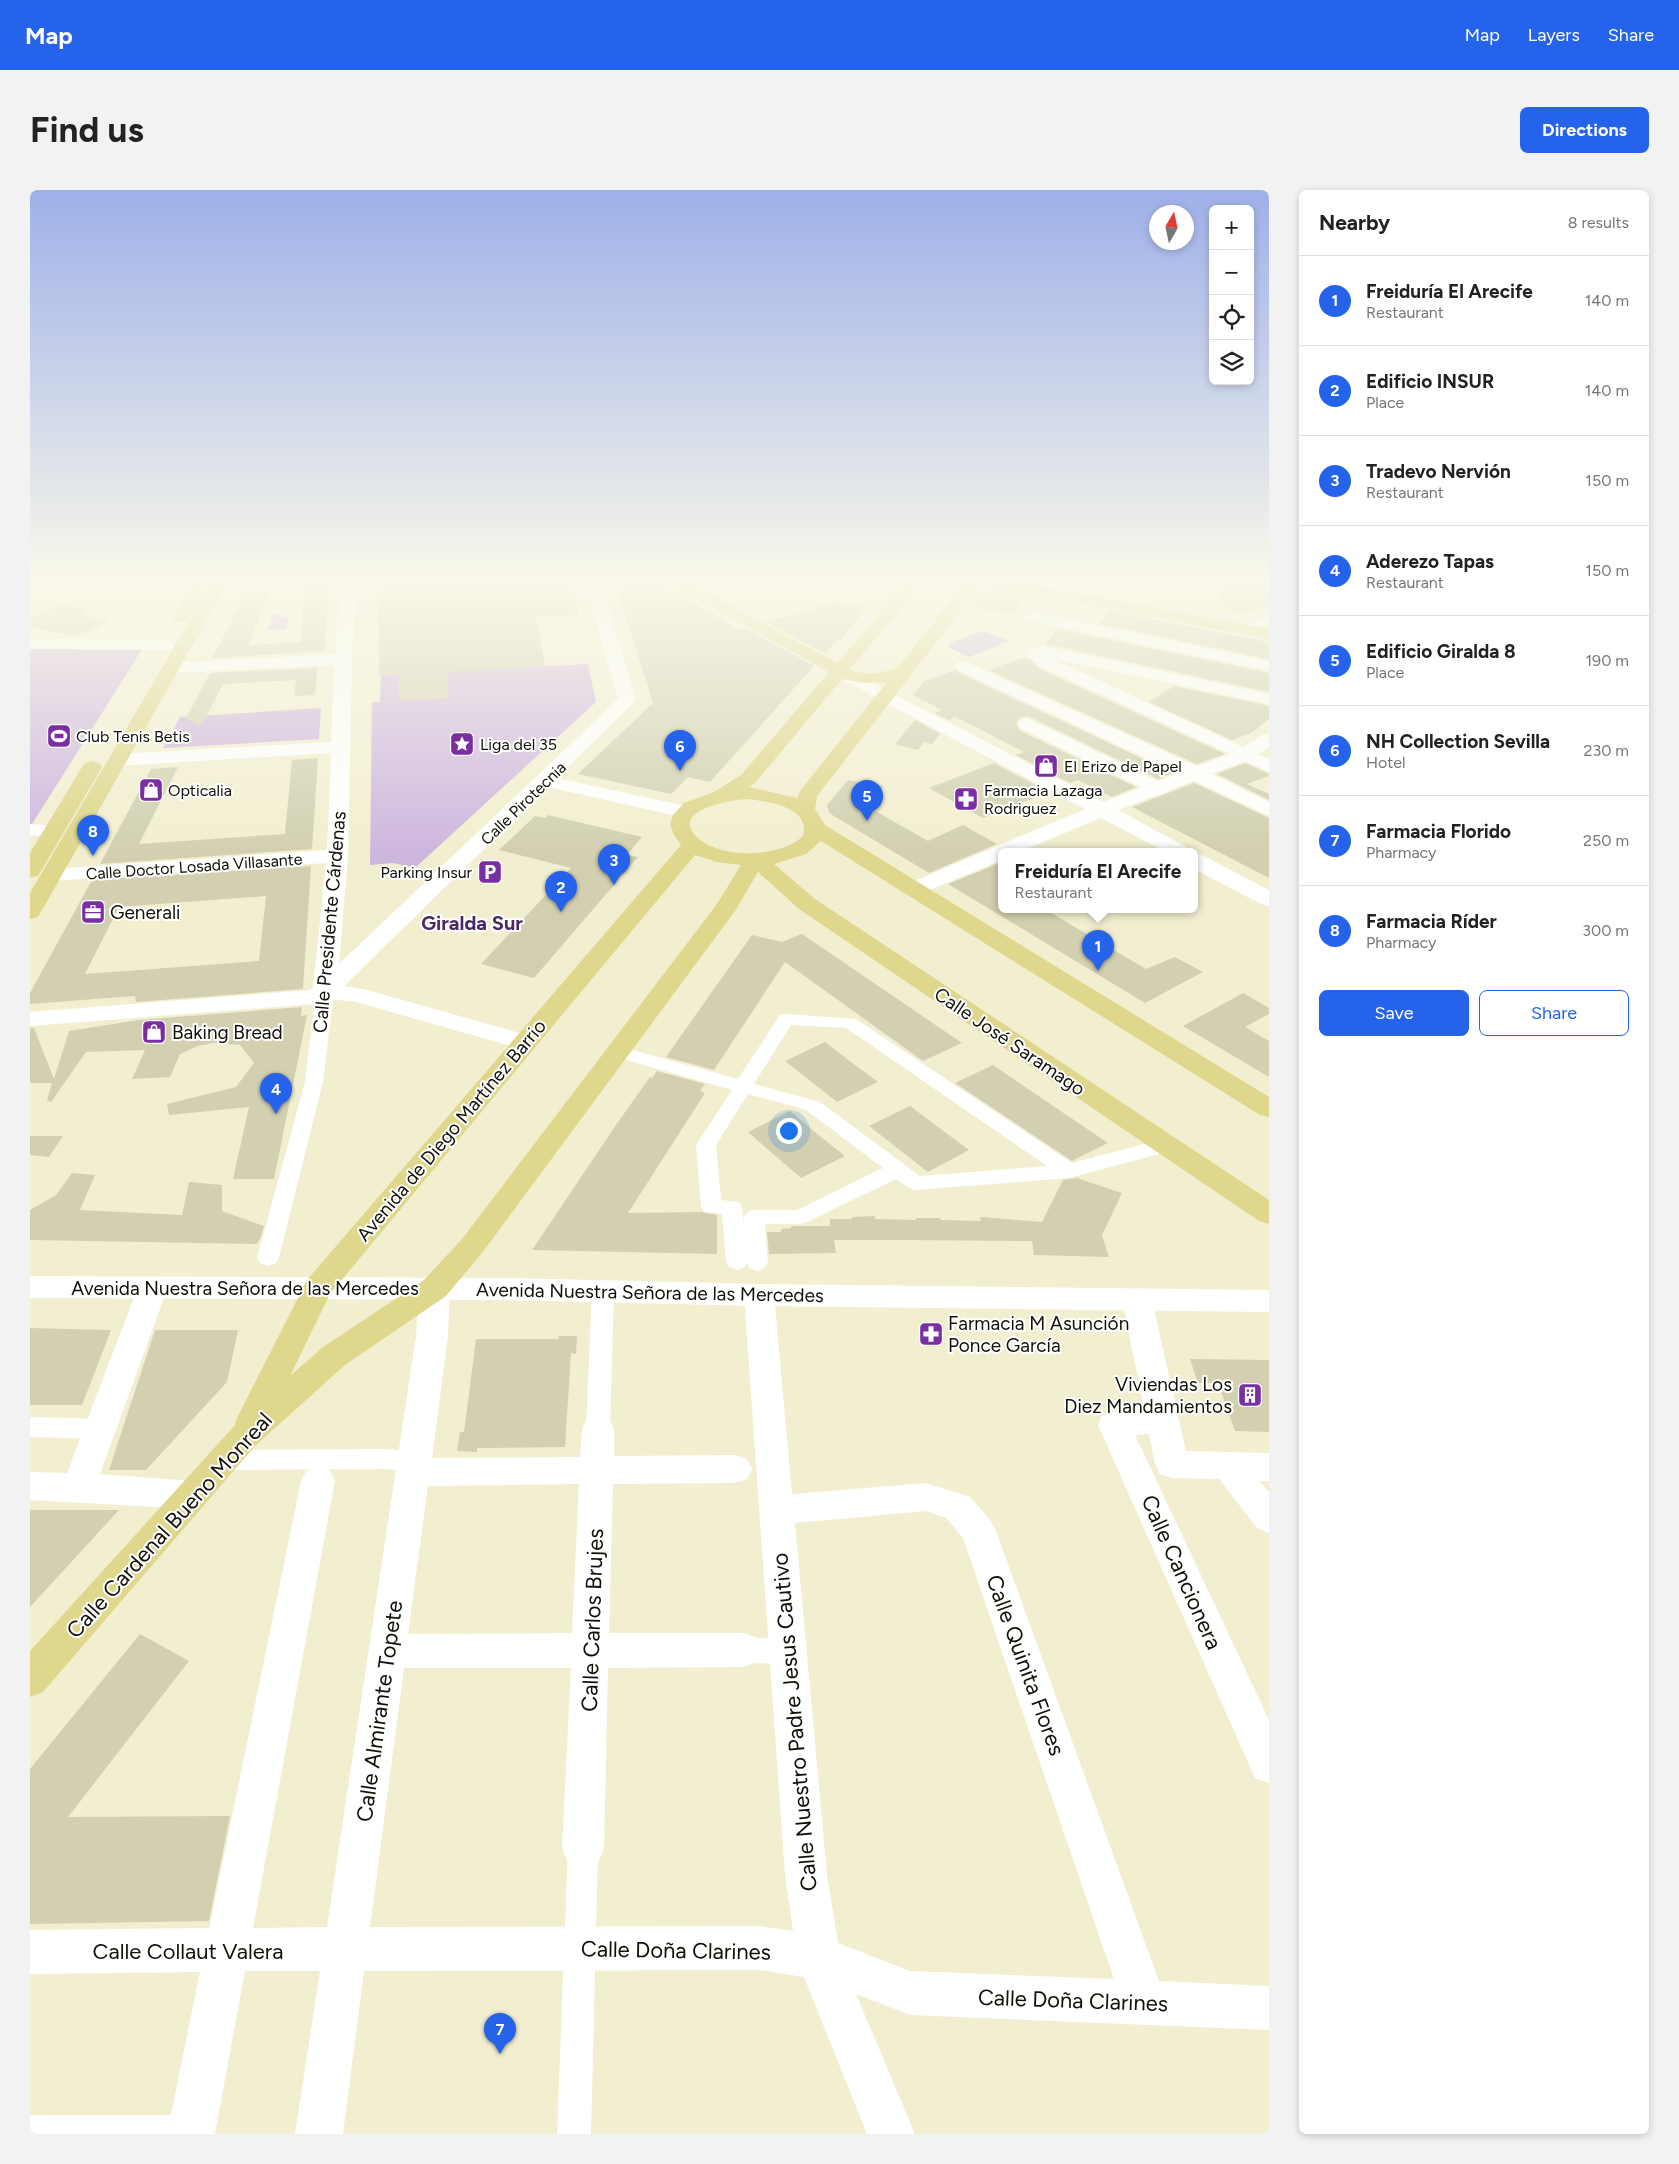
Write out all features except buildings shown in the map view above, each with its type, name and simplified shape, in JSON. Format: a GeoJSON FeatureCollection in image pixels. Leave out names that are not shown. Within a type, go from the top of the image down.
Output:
{"type":"FeatureCollection","features":[{"type":"Feature","properties":{"kind":"main road"},"geometry":{"type":"LineString","coordinates":[[117,725],[151,670]]}},
{"type":"Feature","properties":{"kind":"main road"},"geometry":{"type":"LineString","coordinates":[[30,871],[54,830],[110,755],[168,670]]}},
{"type":"Feature","properties":{"kind":"main road"},"geometry":{"type":"LineString","coordinates":[[906,670],[807,795],[810,841],[794,852],[784,856],[756,860],[721,856],[693,844],[685,836],[681,828],[686,812],[701,802],[722,795],[748,779],[845,670],[863,678],[896,675],[906,670]]}},
{"type":"Feature","properties":{"kind":"main road"},"geometry":{"type":"LineString","coordinates":[[30,912],[52,875],[110,755]]}},
{"type":"Feature","properties":{"kind":"main road"},"geometry":{"type":"LineString","coordinates":[[722,795],[748,793],[774,797],[796,805],[810,819],[915,888],[1269,1109]]}},
{"type":"Feature","properties":{"kind":"main road","name":"Avenida de Diego Martínez Barrio"},"geometry":{"type":"LineString","coordinates":[[233,1448],[318,1288],[693,844]]}},
{"type":"Feature","properties":{"kind":"main road"},"geometry":{"type":"LineString","coordinates":[[435,1288],[472,1246],[618,1052],[728,904],[756,860]]}},
{"type":"Feature","properties":{"kind":"main road","name":"Calle José Saramago"},"geometry":{"type":"LineString","coordinates":[[756,860],[807,904],[1269,1214]]}},
{"type":"Feature","properties":{"kind":"main road"},"geometry":{"type":"LineString","coordinates":[[728,904],[761,890],[791,890]]}},
{"type":"Feature","properties":{"kind":"main road","name":"Calle Cardenal Bueno Monreal"},"geometry":{"type":"LineString","coordinates":[[30,1679],[233,1448],[334,1356],[435,1288]]}},
{"type":"Feature","properties":{"kind":"street","name":"Calle Presidente Cárdenas"},"geometry":{"type":"LineString","coordinates":[[268,1258],[314,1082],[325,991],[337,856],[343,670]]}},
{"type":"Feature","properties":{"kind":"street","name":"Calle Pirotecnia"},"geometry":{"type":"LineString","coordinates":[[325,991],[627,700],[618,670]]}},
{"type":"Feature","properties":{"kind":"street"},"geometry":{"type":"LineString","coordinates":[[845,670],[886,696],[1172,848]]}},
{"type":"Feature","properties":{"kind":"street"},"geometry":{"type":"LineString","coordinates":[[972,670],[1196,773],[1269,810]]}},
{"type":"Feature","properties":{"kind":"street"},"geometry":{"type":"LineString","coordinates":[[1061,670],[1269,766]]}},
{"type":"Feature","properties":{"kind":"street"},"geometry":{"type":"LineString","coordinates":[[1131,670],[1269,699]]}},
{"type":"Feature","properties":{"kind":"street"},"geometry":{"type":"LineString","coordinates":[[1027,724],[1159,788]]}},
{"type":"Feature","properties":{"kind":"street"},"geometry":{"type":"LineString","coordinates":[[1010,848],[1101,810],[1244,755],[1269,739]]}},
{"type":"Feature","properties":{"kind":"street"},"geometry":{"type":"LineString","coordinates":[[110,755],[341,747]]}},
{"type":"Feature","properties":{"kind":"street"},"geometry":{"type":"LineString","coordinates":[[545,781],[686,812]]}},
{"type":"Feature","properties":{"kind":"street"},"geometry":{"type":"LineString","coordinates":[[30,830],[54,830]]}},
{"type":"Feature","properties":{"kind":"street"},"geometry":{"type":"LineString","coordinates":[[915,888],[998,853]]}},
{"type":"Feature","properties":{"kind":"street","name":"Calle Doctor Losada Villasante"},"geometry":{"type":"LineString","coordinates":[[52,875],[337,856]]}},
{"type":"Feature","properties":{"kind":"street"},"geometry":{"type":"LineString","coordinates":[[1198,862],[1269,899]]}},
{"type":"Feature","properties":{"kind":"street"},"geometry":{"type":"LineString","coordinates":[[331,927],[341,936],[354,939],[379,936],[390,930]]}},
{"type":"Feature","properties":{"kind":"street"},"geometry":{"type":"LineString","coordinates":[[30,1019],[314,997],[325,991],[358,995],[525,1042]]}},
{"type":"Feature","properties":{"kind":"street"},"geometry":{"type":"LineString","coordinates":[[737,1262],[732,1207],[711,1207],[706,1145],[786,1019],[850,1023],[1069,1171]]}},
{"type":"Feature","properties":{"kind":"street"},"geometry":{"type":"LineString","coordinates":[[618,1052],[813,1106],[916,1183],[1069,1171],[1167,1145]]}},
{"type":"Feature","properties":{"kind":"street"},"geometry":{"type":"LineString","coordinates":[[758,1279],[754,1217],[800,1217],[897,1170]]}},
{"type":"Feature","properties":{"kind":"street","name":"Avenida Nuestra Señora de las Mercedes"},"geometry":{"type":"LineString","coordinates":[[30,1287],[435,1288],[603,1291],[758,1279],[1138,1300],[1269,1301]]}},
{"type":"Feature","properties":{"kind":"street","name":"Calle Nuestro Padre Jesus Cautivo"},"geometry":{"type":"LineString","coordinates":[[758,1279],[806,1875],[818,1957],[891,2134]]}},
{"type":"Feature","properties":{"kind":"street"},"geometry":{"type":"LineString","coordinates":[[80,1486],[152,1287]]}},
{"type":"Feature","properties":{"kind":"street","name":"Calle Almirante Topete"},"geometry":{"type":"LineString","coordinates":[[319,2134],[432,1336],[435,1288]]}},
{"type":"Feature","properties":{"kind":"street","name":"Calle Carlos Brujes"},"geometry":{"type":"LineString","coordinates":[[574,2134],[603,1291]]}},
{"type":"Feature","properties":{"kind":"street"},"geometry":{"type":"LineString","coordinates":[[1138,1300],[1172,1464],[1269,1467]]}},
{"type":"Feature","properties":{"kind":"street","name":"Calle Cancionera"},"geometry":{"type":"LineString","coordinates":[[1162,1419],[1114,1424],[1269,1764]]}},
{"type":"Feature","properties":{"kind":"street"},"geometry":{"type":"LineString","coordinates":[[30,1427],[101,1428]]}},
{"type":"Feature","properties":{"kind":"street"},"geometry":{"type":"LineString","coordinates":[[233,1448],[384,1459],[414,1467],[597,1470],[773,1468]]}},
{"type":"Feature","properties":{"kind":"street"},"geometry":{"type":"LineString","coordinates":[[1227,1466],[1269,1518]]}},
{"type":"Feature","properties":{"kind":"street"},"geometry":{"type":"LineString","coordinates":[[30,2132],[191,2133],[318,1481]]}},
{"type":"Feature","properties":{"kind":"street"},"geometry":{"type":"LineString","coordinates":[[30,1486],[80,1486],[132,1492],[192,1495]]}},
{"type":"Feature","properties":{"kind":"street","name":"Calle Quinita Flores"},"geometry":{"type":"LineString","coordinates":[[776,1510],[926,1497],[958,1507],[978,1531],[1146,2003]]}},
{"type":"Feature","properties":{"kind":"street"},"geometry":{"type":"LineString","coordinates":[[388,1651],[788,1650]]}},
{"type":"Feature","properties":{"kind":"street","name":"Calle Doña Clarines"},"geometry":{"type":"LineString","coordinates":[[345,1949],[758,1948],[818,1957],[910,1993],[1269,2008]]}},
{"type":"Feature","properties":{"kind":"street","name":"Calle Collaut Valera"},"geometry":{"type":"LineString","coordinates":[[30,1952],[345,1949]]}},
{"type":"Feature","properties":{"kind":"shaded area","name":"Club Tenis Betis"},"geometry":{"type":"Polygon","coordinates":[[[30,670],[129,670],[32,824],[30,824],[30,670]]]}},
{"type":"Feature","properties":{"kind":"shaded area"},"geometry":{"type":"Polygon","coordinates":[[[480,670],[589,670],[596,702],[415,868],[393,863],[370,865],[372,702],[380,702],[381,675],[480,670]]]}},
{"type":"Feature","properties":{"kind":"shaded area"},"geometry":{"type":"Polygon","coordinates":[[[321,708],[319,739],[163,748],[180,717],[321,708]]]}},
{"type":"Feature","properties":{"kind":"place","name":"Club Tenis Betis"},"geometry":{"type":"Point","coordinates":[59,736]}},
{"type":"Feature","properties":{"kind":"place","name":"Liga del 35"},"geometry":{"type":"Point","coordinates":[462,744]}},
{"type":"Feature","properties":{"kind":"place","name":"El Erizo de Papel"},"geometry":{"type":"Point","coordinates":[1046,766]}},
{"type":"Feature","properties":{"kind":"place","name":"NH Collection Sevilla"},"geometry":{"type":"Point","coordinates":[680,771]}},
{"type":"Feature","properties":{"kind":"place","name":"Opticalia"},"geometry":{"type":"Point","coordinates":[151,790]}},
{"type":"Feature","properties":{"kind":"place","name":"Farmacia Lazaga Rodriguez"},"geometry":{"type":"Point","coordinates":[966,799]}},
{"type":"Feature","properties":{"kind":"place","name":"Edificio Giralda 8"},"geometry":{"type":"Point","coordinates":[867,821]}},
{"type":"Feature","properties":{"kind":"place","name":"Farmacia Ríder"},"geometry":{"type":"Point","coordinates":[93,856]}},
{"type":"Feature","properties":{"kind":"place","name":"Parking Insur"},"geometry":{"type":"Point","coordinates":[490,872]}},
{"type":"Feature","properties":{"kind":"place","name":"Tradevo Nervión"},"geometry":{"type":"Point","coordinates":[614,885]}},
{"type":"Feature","properties":{"kind":"place","name":"Generali"},"geometry":{"type":"Point","coordinates":[93,912]}},
{"type":"Feature","properties":{"kind":"place","name":"Edificio INSUR"},"geometry":{"type":"Point","coordinates":[561,912]}},
{"type":"Feature","properties":{"kind":"place","name":"Freiduría El Arecife"},"geometry":{"type":"Point","coordinates":[1098,971]}},
{"type":"Feature","properties":{"kind":"place","name":"Baking Bread"},"geometry":{"type":"Point","coordinates":[154,1032]}},
{"type":"Feature","properties":{"kind":"place","name":"Aderezo Tapas"},"geometry":{"type":"Point","coordinates":[276,1114]}},
{"type":"Feature","properties":{"kind":"place","name":"Farmacia M Asunción Ponce García"},"geometry":{"type":"Point","coordinates":[931,1334]}},
{"type":"Feature","properties":{"kind":"place","name":"Viviendas Los Diez Mandamientos"},"geometry":{"type":"Point","coordinates":[1250,1395]}},
{"type":"Feature","properties":{"kind":"place","name":"Farmacia Florido"},"geometry":{"type":"Point","coordinates":[500,2054]}},
{"type":"Feature","properties":{"kind":"district","name":"Giralda Sur"},"geometry":{"type":"Point","coordinates":[472,923]}}]}
